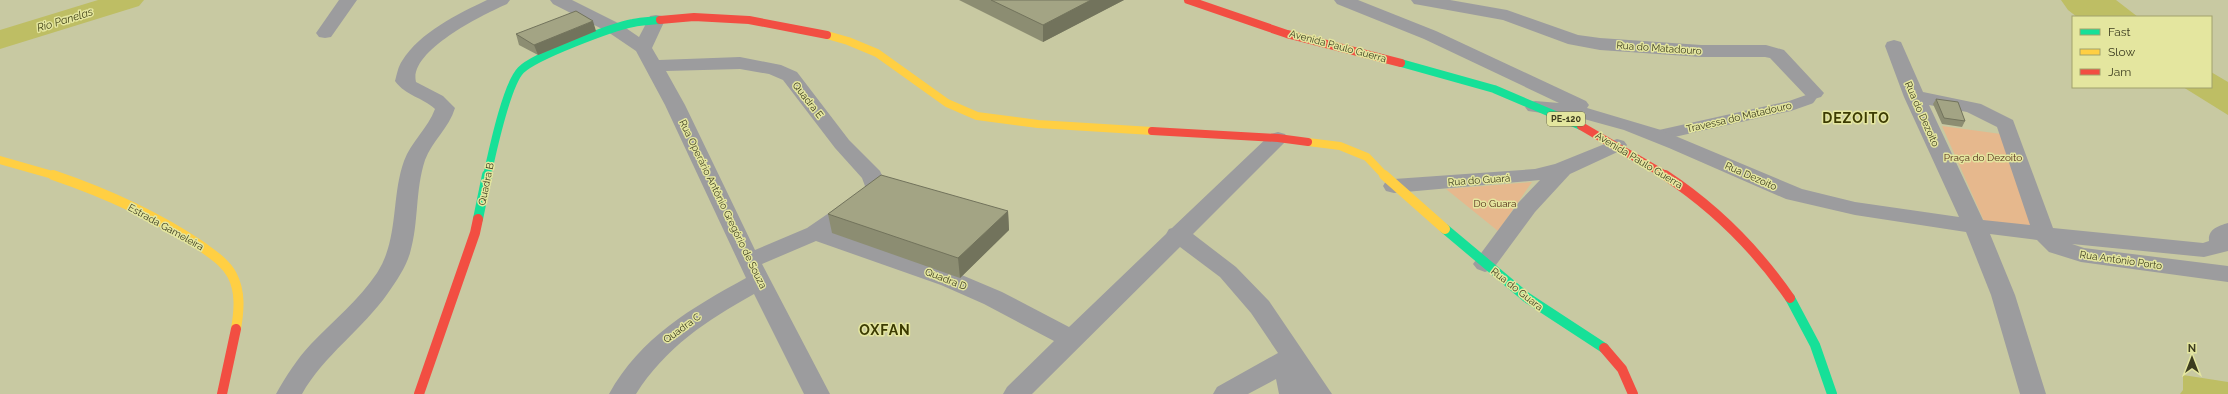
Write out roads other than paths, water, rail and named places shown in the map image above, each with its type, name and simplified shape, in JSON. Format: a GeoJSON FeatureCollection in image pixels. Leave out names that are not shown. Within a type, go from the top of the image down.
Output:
{"type":"FeatureCollection","features":[{"type":"Feature","properties":{"kind":"street"},"geometry":{"type":"LineString","coordinates":[[325,33],[348,0]]}},
{"type":"Feature","properties":{"kind":"street"},"geometry":{"type":"LineString","coordinates":[[289,394],[310,360],[357,315],[379,288],[394,264],[400,248],[415,160],[423,146],[439,125],[445,108],[436,100],[408,86],[405,81],[412,59],[432,41],[482,8],[501,0]]}},
{"type":"Feature","properties":{"kind":"street","name":"Rua Operário Antônio Gregório de Souza"},"geometry":{"type":"LineString","coordinates":[[559,0],[614,28],[649,57],[675,105],[755,271],[817,394]]}},
{"type":"Feature","properties":{"kind":"street","name":"Avenida Paulo Guerra"},"geometry":{"type":"LineString","coordinates":[[1188,0],[1277,30],[1457,78],[1505,94],[1578,125],[1617,145],[1670,177],[1705,203],[1761,256],[1794,301],[1816,345],[1832,394]]}},
{"type":"Feature","properties":{"kind":"street"},"geometry":{"type":"LineString","coordinates":[[1343,0],[1430,35],[1605,117]]}},
{"type":"Feature","properties":{"kind":"street","name":"Rua do Matadouro"},"geometry":{"type":"LineString","coordinates":[[1420,0],[1507,15],[1574,40],[1600,44],[1701,51],[1766,51],[1777,54],[1814,94]]}},
{"type":"Feature","properties":{"kind":"street","name":"Quadra B"},"geometry":{"type":"LineString","coordinates":[[418,394],[475,233],[496,138],[516,77],[521,70],[544,56],[614,28],[656,20],[725,17],[800,29],[841,38],[875,51],[903,70],[938,99],[964,112],[989,119],[1047,125],[1278,138]]}},
{"type":"Feature","properties":{"kind":"street"},"geometry":{"type":"LineString","coordinates":[[649,57],[656,20]]}},
{"type":"Feature","properties":{"kind":"street","name":"Rua do Dezoito"},"geometry":{"type":"LineString","coordinates":[[1894,46],[1914,97],[1998,281],[2017,335],[2033,394]]}},
{"type":"Feature","properties":{"kind":"street","name":"Quadra E"},"geometry":{"type":"LineString","coordinates":[[649,57],[740,63],[774,69],[790,76],[842,144],[872,176],[876,186],[873,194]]}},
{"type":"Feature","properties":{"kind":"street"},"geometry":{"type":"LineString","coordinates":[[1914,97],[1972,108],[1991,114],[2006,124],[2044,234]]}},
{"type":"Feature","properties":{"kind":"street","name":"Rua Dezoito"},"geometry":{"type":"LineString","coordinates":[[1535,107],[1579,111],[1605,117],[1660,135],[1758,180],[1793,194],[1873,211],[1973,225]]}},
{"type":"Feature","properties":{"kind":"street"},"geometry":{"type":"LineString","coordinates":[[1016,394],[1177,234],[1278,138]]}},
{"type":"Feature","properties":{"kind":"street","name":"Rua do Guara"},"geometry":{"type":"LineString","coordinates":[[1278,138],[1340,146],[1355,151],[1367,158],[1394,186],[1485,264],[1544,310],[1601,346],[1616,359],[1628,377],[1633,394]]}},
{"type":"Feature","properties":{"kind":"street","name":"Rua do Guará"},"geometry":{"type":"LineString","coordinates":[[1394,186],[1511,178],[1562,169],[1617,145]]}},
{"type":"Feature","properties":{"kind":"street","name":"Estrada Gameleira"},"geometry":{"type":"LineString","coordinates":[[0,160],[54,175],[111,197],[199,243],[228,268],[237,286],[237,328],[222,394]]}},
{"type":"Feature","properties":{"kind":"street","name":"Rua do Guará"},"geometry":{"type":"LineString","coordinates":[[1485,264],[1527,206],[1562,169]]}},
{"type":"Feature","properties":{"kind":"street","name":"Quadra C"},"geometry":{"type":"LineString","coordinates":[[622,394],[630,379],[654,349],[678,330],[718,303],[755,271],[873,194]]}},
{"type":"Feature","properties":{"kind":"street"},"geometry":{"type":"LineString","coordinates":[[1973,225],[2044,234],[2204,250],[2221,245],[2220,235],[2228,230]]}},
{"type":"Feature","properties":{"kind":"street","name":"Quadra D"},"geometry":{"type":"LineString","coordinates":[[815,233],[956,282],[993,298],[1071,339]]}},
{"type":"Feature","properties":{"kind":"street"},"geometry":{"type":"LineString","coordinates":[[1177,234],[1228,272],[1260,306],[1289,358],[1319,394]]}},
{"type":"Feature","properties":{"kind":"street","name":"Rua Antônio Porto"},"geometry":{"type":"LineString","coordinates":[[2044,234],[2057,247],[2081,255],[2228,274]]}},
{"type":"Feature","properties":{"kind":"street"},"geometry":{"type":"LineString","coordinates":[[1226,394],[1289,358]]}},
{"type":"Feature","properties":{"kind":"street"},"geometry":{"type":"LineString","coordinates":[[1289,358],[1292,394]]}},
{"type":"Feature","properties":{"kind":"lane","name":"Travessa do Matadouro"},"geometry":{"type":"LineString","coordinates":[[1660,135],[1790,106],[1810,99],[1814,94]]}},
{"type":"Feature","properties":{"kind":"waterway","name":"Rio Panelas"},"geometry":{"type":"LineString","coordinates":[[0,40],[129,0]]}},
{"type":"Feature","properties":{"kind":"district","name":"DEZOITO"},"geometry":{"type":"Point","coordinates":[1856,118]}},
{"type":"Feature","properties":{"kind":"district","name":"OXFAN"},"geometry":{"type":"Point","coordinates":[885,330]}},
{"type":"Feature","properties":{"kind":"park label","name":"Praça do Dezoito"},"geometry":{"type":"Point","coordinates":[1983,157]}},
{"type":"Feature","properties":{"kind":"park label","name":"Do Guara"},"geometry":{"type":"Point","coordinates":[1495,203]}}]}
